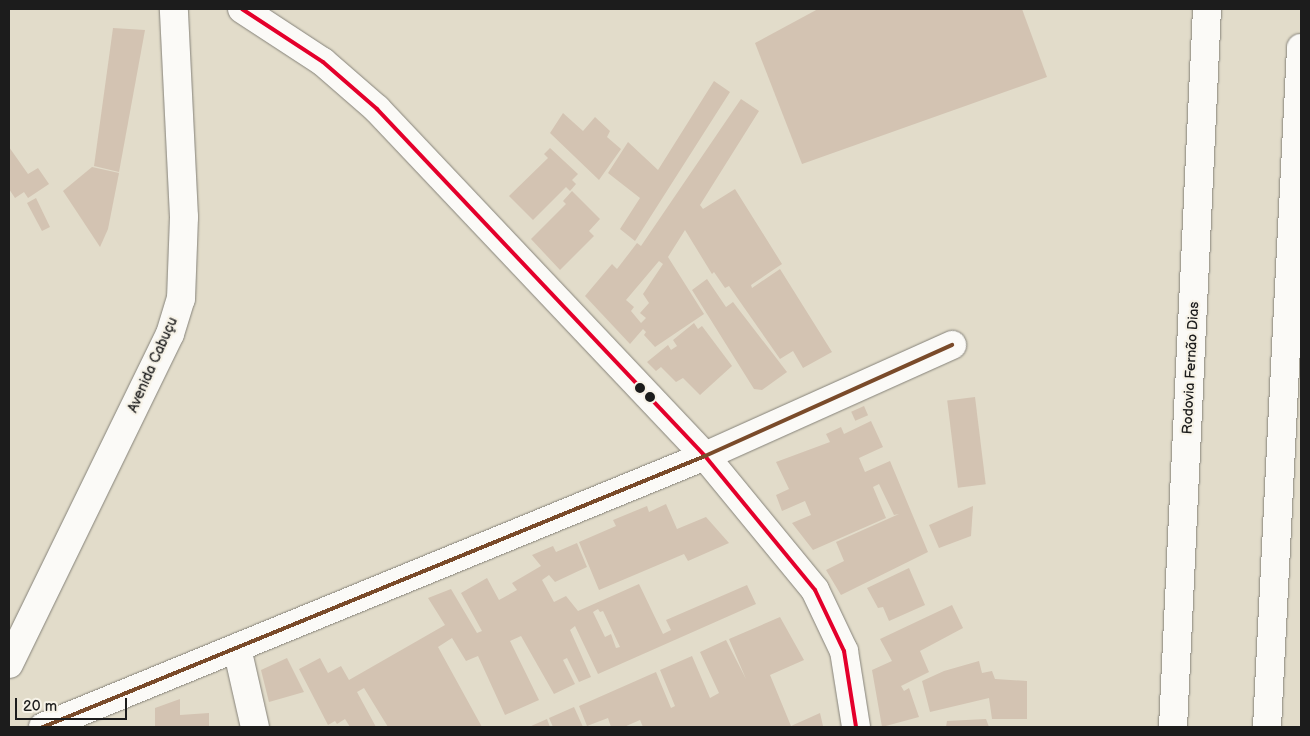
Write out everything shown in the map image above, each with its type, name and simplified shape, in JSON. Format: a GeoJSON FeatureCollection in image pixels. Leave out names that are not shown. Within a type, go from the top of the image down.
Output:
{"type":"FeatureCollection","features":[{"type":"Feature","properties":{"kind":"main road","name":"Avenida Cabuçu"},"geometry":{"type":"LineString","coordinates":[[9,664],[170,334],[181,299],[184,217],[174,9]]}},
{"type":"Feature","properties":{"kind":"main road"},"geometry":{"type":"LineString","coordinates":[[242,9],[323,62],[376,109],[705,456],[815,590],[844,651],[856,727]]}},
{"type":"Feature","properties":{"kind":"main road","name":"Rodovia Fernão Dias"},"geometry":{"type":"LineString","coordinates":[[1173,727],[1207,9]]}},
{"type":"Feature","properties":{"kind":"main road"},"geometry":{"type":"LineString","coordinates":[[1267,727],[1301,48]]}},
{"type":"Feature","properties":{"kind":"main road"},"geometry":{"type":"LineString","coordinates":[[43,727],[705,456],[952,344]]}},
{"type":"Feature","properties":{"kind":"main road"},"geometry":{"type":"LineString","coordinates":[[237,648],[254,727]]}},
{"type":"Feature","properties":{"kind":"building"},"geometry":{"type":"Polygon","coordinates":[[[818,9],[1022,9],[1047,77],[802,164],[755,43],[818,9]]]}},
{"type":"Feature","properties":{"kind":"building"},"geometry":{"type":"Polygon","coordinates":[[[113,28],[145,30],[119,172],[94,166],[113,28]]]}},
{"type":"Feature","properties":{"kind":"building"},"geometry":{"type":"Polygon","coordinates":[[[714,81],[730,92],[635,241],[620,229],[640,198],[608,173],[628,142],[658,170],[714,81]]]}},
{"type":"Feature","properties":{"kind":"building"},"geometry":{"type":"Polygon","coordinates":[[[741,99],[759,111],[700,205],[703,209],[735,189],[782,264],[751,285],[752,288],[780,269],[832,352],[803,368],[793,351],[780,359],[729,286],[725,288],[714,272],[712,274],[685,230],[668,257],[704,314],[655,347],[644,335],[646,332],[643,329],[630,344],[585,296],[612,264],[617,269],[637,243],[641,246],[741,99]],[[659,261],[626,300],[634,307],[631,311],[641,323],[646,318],[640,313],[649,303],[643,294],[663,264],[659,261]]]}},
{"type":"Feature","properties":{"kind":"building"},"geometry":{"type":"Polygon","coordinates":[[[563,113],[583,131],[595,117],[610,131],[607,137],[621,149],[599,180],[550,133],[563,113]]]}},
{"type":"Feature","properties":{"kind":"building"},"geometry":{"type":"Polygon","coordinates":[[[9,147],[28,174],[38,168],[49,184],[28,198],[24,192],[15,198],[9,189],[9,147]]]}},
{"type":"Feature","properties":{"kind":"building"},"geometry":{"type":"Polygon","coordinates":[[[550,148],[578,174],[572,180],[576,184],[570,191],[566,187],[533,220],[509,196],[548,158],[544,154],[550,148]]]}},
{"type":"Feature","properties":{"kind":"building"},"geometry":{"type":"Polygon","coordinates":[[[92,167],[119,173],[108,229],[100,247],[63,191],[92,167]]]}},
{"type":"Feature","properties":{"kind":"building"},"geometry":{"type":"Polygon","coordinates":[[[572,191],[600,219],[589,231],[594,236],[560,270],[531,239],[566,204],[563,201],[572,191]]]}},
{"type":"Feature","properties":{"kind":"building"},"geometry":{"type":"Polygon","coordinates":[[[36,198],[50,227],[42,231],[27,203],[36,198]]]}},
{"type":"Feature","properties":{"kind":"building"},"geometry":{"type":"Polygon","coordinates":[[[707,279],[726,307],[733,302],[787,372],[762,390],[754,389],[692,290],[707,279]]]}},
{"type":"Feature","properties":{"kind":"building"},"geometry":{"type":"Polygon","coordinates":[[[694,323],[698,329],[702,326],[732,366],[700,395],[683,378],[676,382],[661,367],[656,371],[647,362],[668,345],[671,350],[677,346],[673,340],[694,323]]]}},
{"type":"Feature","properties":{"kind":"building"},"geometry":{"type":"Polygon","coordinates":[[[975,397],[986,484],[958,488],[947,400],[975,397]]]}},
{"type":"Feature","properties":{"kind":"building"},"geometry":{"type":"Polygon","coordinates":[[[864,406],[868,415],[855,421],[851,412],[864,406]]]}},
{"type":"Feature","properties":{"kind":"building"},"geometry":{"type":"Polygon","coordinates":[[[871,421],[883,447],[859,458],[865,472],[890,461],[928,552],[841,595],[826,570],[844,561],[836,542],[899,514],[894,515],[879,484],[873,487],[886,518],[813,550],[792,523],[811,515],[805,501],[782,511],[776,495],[789,489],[776,462],[830,442],[826,434],[841,427],[844,434],[871,421]]]}},
{"type":"Feature","properties":{"kind":"building"},"geometry":{"type":"Polygon","coordinates":[[[666,504],[677,529],[706,517],[729,543],[688,561],[684,554],[599,590],[579,542],[616,526],[613,520],[647,506],[649,512],[666,504]]]}},
{"type":"Feature","properties":{"kind":"building"},"geometry":{"type":"Polygon","coordinates":[[[973,506],[971,536],[939,548],[929,525],[973,506]]]}},
{"type":"Feature","properties":{"kind":"building"},"geometry":{"type":"Polygon","coordinates":[[[577,543],[587,567],[555,582],[549,575],[542,580],[554,602],[566,596],[578,611],[639,584],[663,634],[671,630],[666,620],[747,585],[756,604],[598,674],[575,626],[570,630],[591,677],[579,682],[567,658],[563,660],[575,684],[554,694],[521,636],[510,641],[539,700],[505,715],[478,656],[466,661],[452,638],[438,647],[482,727],[388,727],[364,688],[357,692],[376,727],[350,727],[345,719],[337,724],[335,721],[328,725],[299,669],[320,658],[328,673],[341,666],[349,680],[445,625],[428,598],[451,589],[477,633],[482,631],[461,593],[487,578],[499,600],[517,590],[512,583],[541,566],[532,555],[553,546],[556,552],[577,543]],[[598,609],[593,612],[605,637],[611,634],[616,648],[620,647],[603,611],[600,612],[598,609]]]}},
{"type":"Feature","properties":{"kind":"building"},"geometry":{"type":"Polygon","coordinates":[[[909,568],[925,605],[889,621],[883,607],[878,608],[867,588],[909,568]]]}},
{"type":"Feature","properties":{"kind":"building"},"geometry":{"type":"Polygon","coordinates":[[[952,605],[963,628],[920,651],[929,672],[901,686],[904,691],[909,688],[919,717],[882,727],[872,670],[892,661],[880,639],[952,605]]]}},
{"type":"Feature","properties":{"kind":"building"},"geometry":{"type":"Polygon","coordinates":[[[780,617],[804,660],[770,675],[791,726],[820,713],[823,726],[643,727],[640,720],[624,727],[611,727],[608,718],[587,726],[579,706],[656,672],[671,708],[675,706],[660,670],[692,656],[710,698],[719,693],[700,652],[726,640],[746,679],[729,639],[780,617]]]}},
{"type":"Feature","properties":{"kind":"building"},"geometry":{"type":"Polygon","coordinates":[[[287,658],[304,692],[269,702],[261,670],[287,658]]]}},
{"type":"Feature","properties":{"kind":"building"},"geometry":{"type":"Polygon","coordinates":[[[979,661],[982,673],[992,671],[995,679],[1027,681],[1027,719],[992,719],[989,698],[930,712],[922,681],[944,671],[979,661]]]}},
{"type":"Feature","properties":{"kind":"building"},"geometry":{"type":"Polygon","coordinates":[[[180,699],[180,715],[209,713],[209,727],[155,727],[155,708],[180,699]]]}},
{"type":"Feature","properties":{"kind":"building"},"geometry":{"type":"Polygon","coordinates":[[[574,707],[583,727],[553,727],[549,718],[574,707]]]}},
{"type":"Feature","properties":{"kind":"building"},"geometry":{"type":"Polygon","coordinates":[[[547,719],[550,727],[529,727],[547,719]]]}},
{"type":"Feature","properties":{"kind":"building"},"geometry":{"type":"Polygon","coordinates":[[[986,719],[989,727],[946,727],[947,721],[986,719]]]}},
{"type":"Feature","properties":{"kind":"transit line","name":"20"},"geometry":{"type":"LineString","coordinates":[[242,9],[323,62],[377,109],[705,456],[815,590],[844,651],[856,727]]}},
{"type":"Feature","properties":{"kind":"transit line"},"geometry":{"type":"LineString","coordinates":[[43,727],[705,456],[952,345]]}}]}
